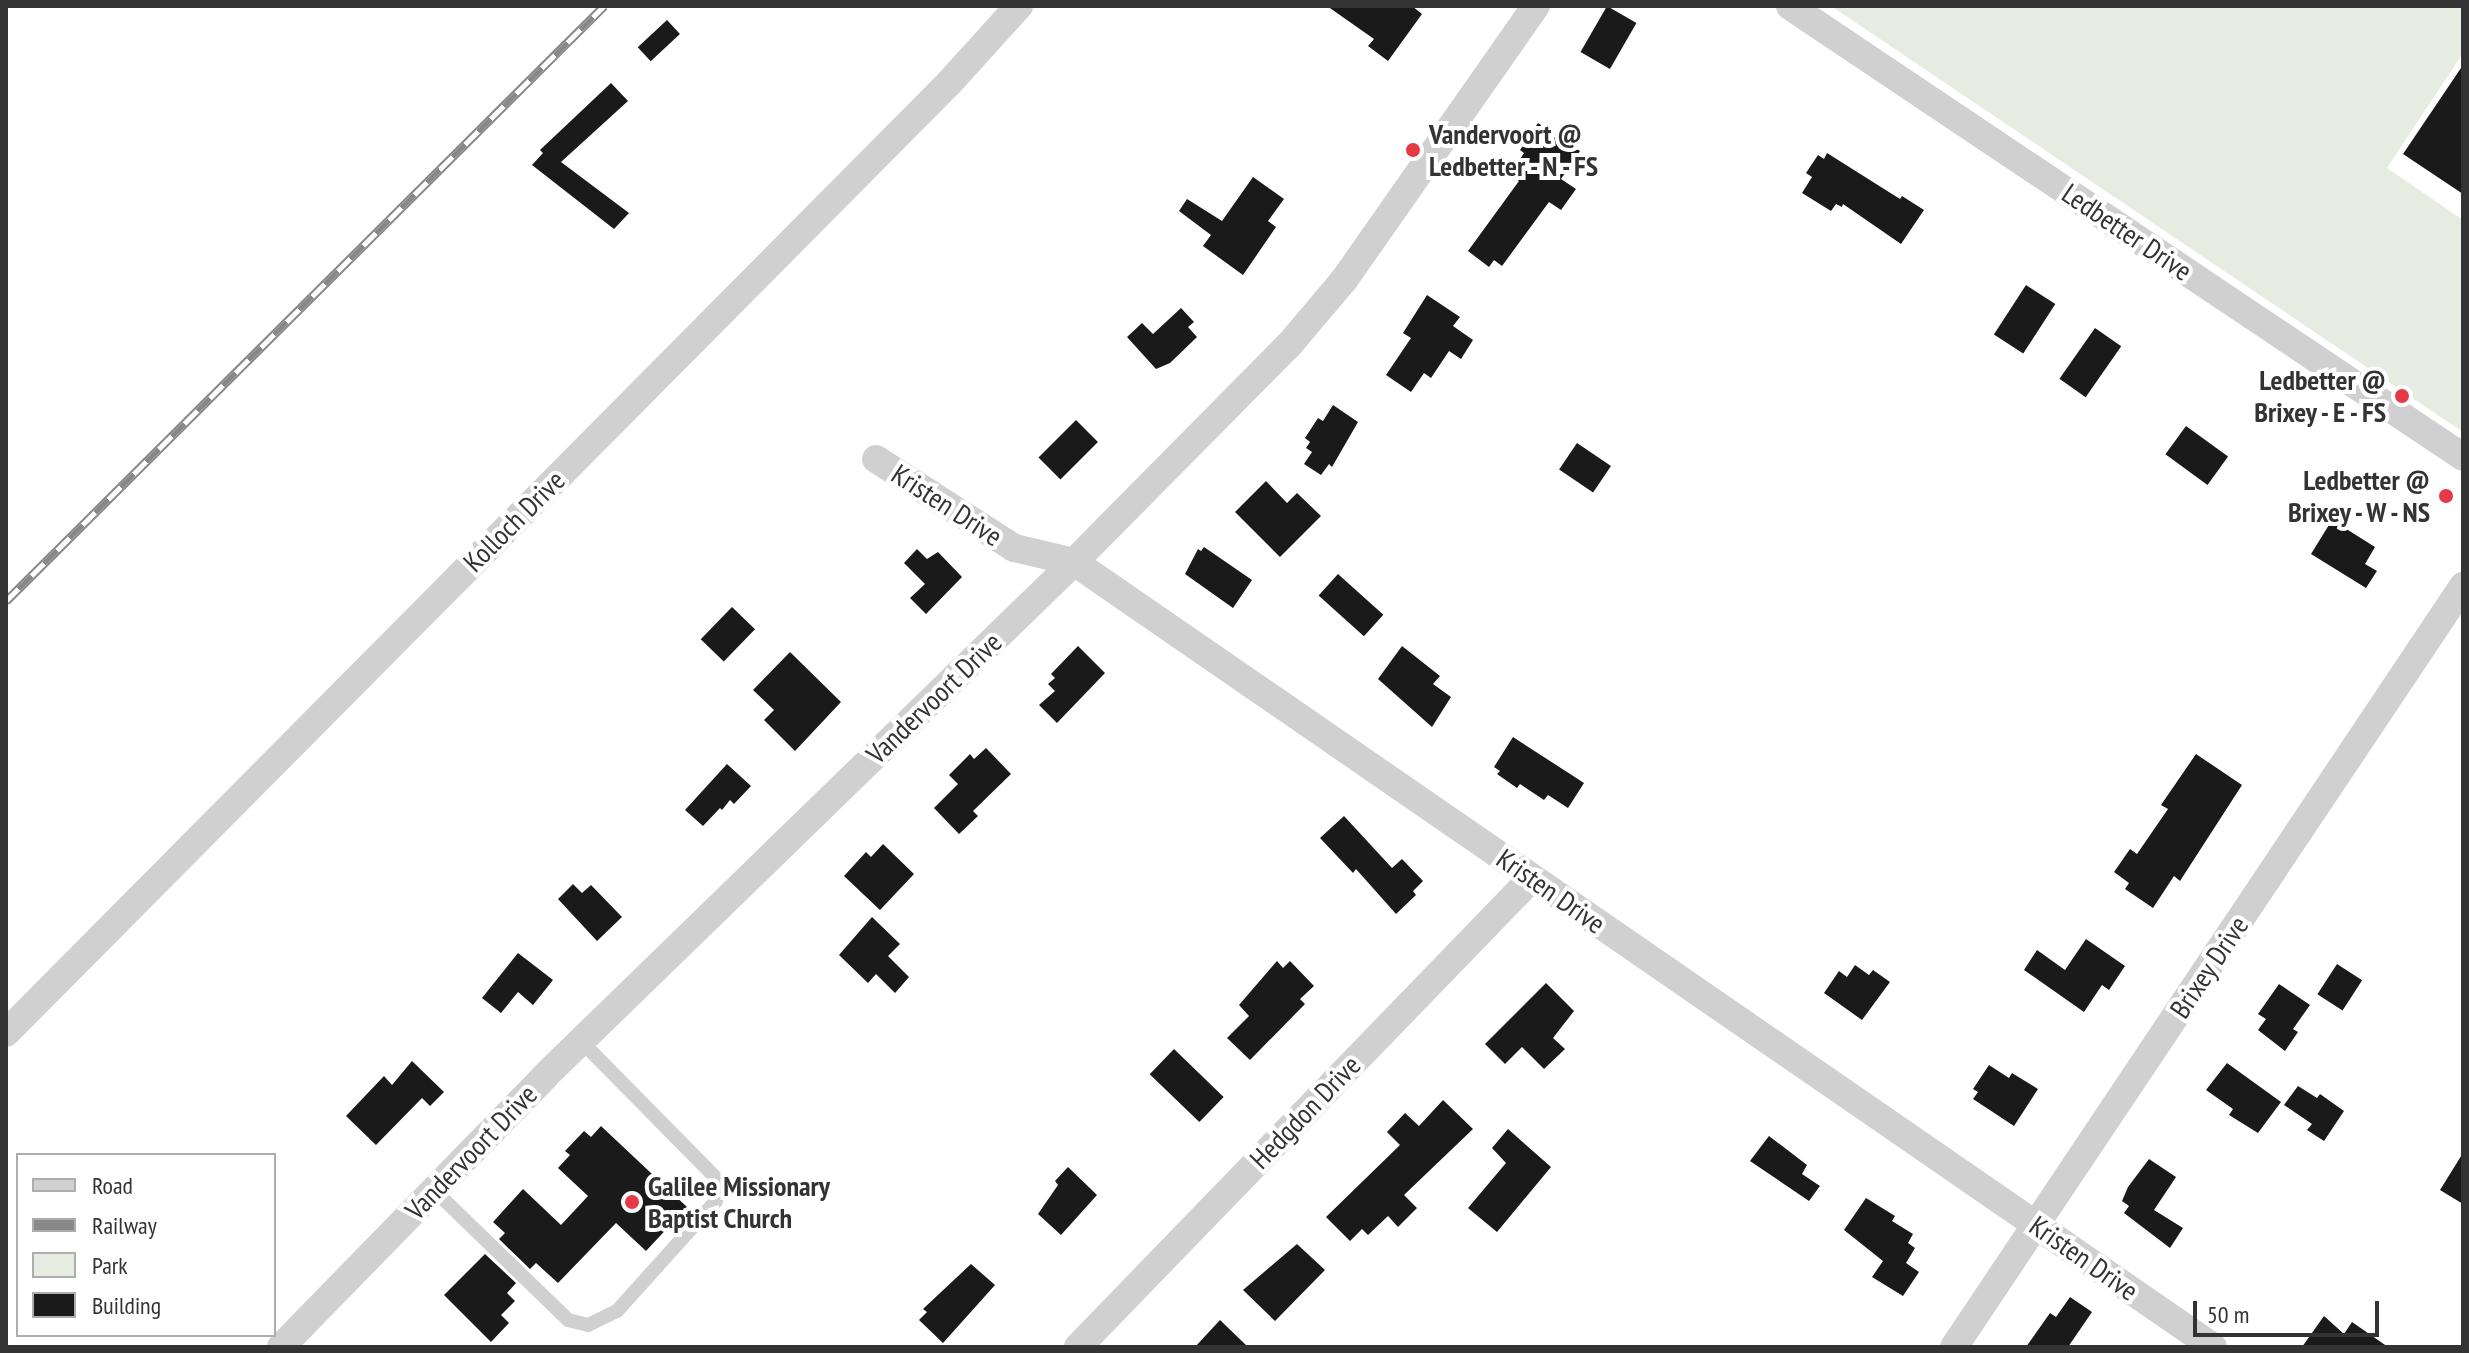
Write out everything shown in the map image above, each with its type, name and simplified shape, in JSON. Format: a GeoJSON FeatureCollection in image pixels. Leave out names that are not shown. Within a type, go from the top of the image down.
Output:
{"type":"FeatureCollection","features":[{"type":"Feature","properties":{"kind":"street","name":"Kolloch Drive"},"geometry":{"type":"LineString","coordinates":[[6,1033],[939,94],[1019,6]]}},
{"type":"Feature","properties":{"kind":"street","name":"Vandervoort Drive"},"geometry":{"type":"LineString","coordinates":[[281,1347],[581,1041],[1074,562],[1289,345],[1344,280],[1536,6]]}},
{"type":"Feature","properties":{"kind":"street","name":"Ledbetter Drive"},"geometry":{"type":"LineString","coordinates":[[1790,6],[2463,457]]}},
{"type":"Feature","properties":{"kind":"street","name":"Kristen Drive"},"geometry":{"type":"LineString","coordinates":[[876,459],[1014,548],[1074,562],[2213,1347]]}},
{"type":"Feature","properties":{"kind":"street","name":"Brixey Drive"},"geometry":{"type":"LineString","coordinates":[[1954,1347],[2463,586]]}},
{"type":"Feature","properties":{"kind":"street","name":"Hedgdon Drive"},"geometry":{"type":"LineString","coordinates":[[1078,1347],[1532,878]]}},
{"type":"Feature","properties":{"kind":"lane"},"geometry":{"type":"LineString","coordinates":[[434,1190],[568,1320],[588,1325],[617,1311],[716,1201],[719,1181],[581,1041]]}},
{"type":"Feature","properties":{"kind":"green space"},"geometry":{"type":"Polygon","coordinates":[[[1831,6],[2463,6],[2463,53],[2387,168],[2463,220],[2463,432],[1831,6]]]}},
{"type":"Feature","properties":{"kind":"building"},"geometry":{"type":"Polygon","coordinates":[[[1327,6],[1412,6],[1422,14],[1388,61],[1368,46],[1374,39],[1327,6]]]}},
{"type":"Feature","properties":{"kind":"building"},"geometry":{"type":"Polygon","coordinates":[[[1607,6],[1636,23],[1610,69],[1580,52],[1607,6]]]}},
{"type":"Feature","properties":{"kind":"building"},"geometry":{"type":"Polygon","coordinates":[[[667,20],[680,34],[651,61],[638,47],[667,20]]]}},
{"type":"Feature","properties":{"kind":"building"},"geometry":{"type":"Polygon","coordinates":[[[2463,65],[2463,194],[2403,154],[2463,65]]]}},
{"type":"Feature","properties":{"kind":"building"},"geometry":{"type":"Polygon","coordinates":[[[611,83],[628,101],[561,162],[629,213],[614,229],[532,165],[543,153],[540,150],[611,83]]]}},
{"type":"Feature","properties":{"kind":"building"},"geometry":{"type":"Polygon","coordinates":[[[1538,123],[1580,151],[1561,179],[1576,189],[1561,210],[1549,202],[1502,266],[1494,260],[1489,267],[1468,251],[1519,181],[1510,175],[1524,153],[1520,150],[1538,123]]]}},
{"type":"Feature","properties":{"kind":"building"},"geometry":{"type":"Polygon","coordinates":[[[1827,153],[1900,199],[1902,196],[1924,210],[1901,244],[1843,204],[1842,207],[1836,204],[1831,211],[1802,193],[1812,177],[1806,173],[1818,155],[1824,159],[1827,153]]]}},
{"type":"Feature","properties":{"kind":"building"},"geometry":{"type":"Polygon","coordinates":[[[1253,177],[1284,199],[1268,221],[1276,227],[1243,275],[1203,246],[1211,235],[1179,211],[1187,199],[1222,221],[1253,177]]]}},
{"type":"Feature","properties":{"kind":"building"},"geometry":{"type":"Polygon","coordinates":[[[2026,285],[2055,304],[2023,354],[1994,334],[2026,285]]]}},
{"type":"Feature","properties":{"kind":"building"},"geometry":{"type":"Polygon","coordinates":[[[1427,295],[1460,317],[1453,326],[1473,340],[1461,359],[1449,351],[1431,378],[1424,373],[1411,392],[1386,375],[1411,338],[1403,333],[1427,295]]]}},
{"type":"Feature","properties":{"kind":"building"},"geometry":{"type":"Polygon","coordinates":[[[1181,308],[1194,322],[1188,327],[1197,337],[1170,363],[1156,369],[1127,337],[1142,323],[1153,334],[1181,308]]]}},
{"type":"Feature","properties":{"kind":"building"},"geometry":{"type":"Polygon","coordinates":[[[2095,328],[2121,346],[2086,397],[2059,379],[2095,328]]]}},
{"type":"Feature","properties":{"kind":"building"},"geometry":{"type":"Polygon","coordinates":[[[1333,405],[1358,422],[1332,467],[1329,464],[1321,475],[1304,464],[1312,452],[1306,448],[1310,442],[1305,438],[1318,418],[1323,421],[1333,405]]]}},
{"type":"Feature","properties":{"kind":"building"},"geometry":{"type":"Polygon","coordinates":[[[1076,420],[1098,442],[1060,479],[1039,457],[1076,420]]]}},
{"type":"Feature","properties":{"kind":"building"},"geometry":{"type":"Polygon","coordinates":[[[2186,426],[2228,457],[2207,485],[2165,454],[2186,426]]]}},
{"type":"Feature","properties":{"kind":"building"},"geometry":{"type":"Polygon","coordinates":[[[1577,443],[1611,466],[1593,492],[1559,470],[1577,443]]]}},
{"type":"Feature","properties":{"kind":"building"},"geometry":{"type":"Polygon","coordinates":[[[1266,481],[1287,503],[1297,493],[1321,516],[1280,557],[1235,512],[1266,481]]]}},
{"type":"Feature","properties":{"kind":"building"},"geometry":{"type":"Polygon","coordinates":[[[2332,520],[2375,547],[2365,564],[2377,571],[2366,588],[2311,554],[2332,520]]]}},
{"type":"Feature","properties":{"kind":"building"},"geometry":{"type":"Polygon","coordinates":[[[1204,547],[1252,580],[1233,608],[1185,574],[1198,549],[1201,551],[1204,547]]]}},
{"type":"Feature","properties":{"kind":"building"},"geometry":{"type":"Polygon","coordinates":[[[917,549],[927,559],[938,552],[962,577],[926,614],[910,598],[925,584],[904,563],[917,549]]]}},
{"type":"Feature","properties":{"kind":"building"},"geometry":{"type":"Polygon","coordinates":[[[1338,574],[1383,615],[1364,636],[1319,596],[1338,574]]]}},
{"type":"Feature","properties":{"kind":"building"},"geometry":{"type":"Polygon","coordinates":[[[732,607],[755,629],[724,662],[701,639],[732,607]]]}},
{"type":"Feature","properties":{"kind":"building"},"geometry":{"type":"Polygon","coordinates":[[[1078,646],[1105,673],[1057,723],[1039,705],[1055,691],[1048,684],[1055,678],[1051,674],[1078,646]]]}},
{"type":"Feature","properties":{"kind":"building"},"geometry":{"type":"Polygon","coordinates":[[[1402,646],[1440,676],[1433,684],[1451,697],[1432,727],[1378,679],[1402,646]]]}},
{"type":"Feature","properties":{"kind":"building"},"geometry":{"type":"Polygon","coordinates":[[[790,652],[841,702],[795,751],[764,720],[774,710],[753,690],[790,652]]]}},
{"type":"Feature","properties":{"kind":"building"},"geometry":{"type":"Polygon","coordinates":[[[1513,737],[1584,783],[1568,808],[1548,795],[1544,800],[1520,784],[1517,788],[1497,774],[1500,771],[1494,767],[1513,737]]]}},
{"type":"Feature","properties":{"kind":"building"},"geometry":{"type":"Polygon","coordinates":[[[986,748],[1011,774],[973,811],[978,816],[959,834],[934,808],[958,784],[949,775],[970,754],[974,759],[986,748]]]}},
{"type":"Feature","properties":{"kind":"building"},"geometry":{"type":"Polygon","coordinates":[[[2196,754],[2242,785],[2180,881],[2174,876],[2153,908],[2125,889],[2129,883],[2114,872],[2130,849],[2137,854],[2168,809],[2161,805],[2196,754]]]}},
{"type":"Feature","properties":{"kind":"building"},"geometry":{"type":"Polygon","coordinates":[[[727,764],[751,786],[734,804],[730,800],[722,810],[720,808],[703,826],[685,810],[727,764]]]}},
{"type":"Feature","properties":{"kind":"building"},"geometry":{"type":"Polygon","coordinates":[[[1344,816],[1392,868],[1402,859],[1423,881],[1413,891],[1416,895],[1396,914],[1356,869],[1353,873],[1320,838],[1344,816]]]}},
{"type":"Feature","properties":{"kind":"building"},"geometry":{"type":"Polygon","coordinates":[[[883,844],[914,874],[880,910],[844,876],[866,852],[871,857],[883,844]]]}},
{"type":"Feature","properties":{"kind":"building"},"geometry":{"type":"Polygon","coordinates":[[[573,884],[582,893],[591,885],[622,917],[597,941],[558,899],[573,884]]]}},
{"type":"Feature","properties":{"kind":"building"},"geometry":{"type":"Polygon","coordinates":[[[872,917],[900,944],[888,956],[909,977],[895,993],[876,974],[868,983],[839,955],[872,917]]]}},
{"type":"Feature","properties":{"kind":"building"},"geometry":{"type":"Polygon","coordinates":[[[2086,939],[2125,966],[2109,990],[2102,985],[2084,1012],[2024,970],[2037,950],[2065,970],[2086,939]]]}},
{"type":"Feature","properties":{"kind":"building"},"geometry":{"type":"Polygon","coordinates":[[[518,953],[553,980],[533,1005],[518,992],[501,1013],[482,998],[518,953]]]}},
{"type":"Feature","properties":{"kind":"building"},"geometry":{"type":"Polygon","coordinates":[[[1277,961],[1283,968],[1290,961],[1314,986],[1300,999],[1305,1004],[1250,1060],[1227,1038],[1249,1016],[1239,1005],[1277,961]]]}},
{"type":"Feature","properties":{"kind":"building"},"geometry":{"type":"Polygon","coordinates":[[[2337,964],[2362,980],[2343,1011],[2317,994],[2337,964]]]}},
{"type":"Feature","properties":{"kind":"building"},"geometry":{"type":"Polygon","coordinates":[[[1855,965],[1869,975],[1873,970],[1890,982],[1862,1020],[1824,993],[1839,971],[1847,977],[1855,965]]]}},
{"type":"Feature","properties":{"kind":"building"},"geometry":{"type":"Polygon","coordinates":[[[1546,983],[1574,1011],[1553,1038],[1565,1049],[1544,1069],[1522,1047],[1505,1064],[1485,1044],[1546,983]]]}},
{"type":"Feature","properties":{"kind":"building"},"geometry":{"type":"Polygon","coordinates":[[[2279,984],[2310,1005],[2293,1029],[2298,1032],[2285,1051],[2258,1030],[2266,1019],[2258,1014],[2279,984]]]}},
{"type":"Feature","properties":{"kind":"building"},"geometry":{"type":"Polygon","coordinates":[[[1174,1049],[1224,1097],[1199,1122],[1150,1074],[1174,1049]]]}},
{"type":"Feature","properties":{"kind":"building"},"geometry":{"type":"Polygon","coordinates":[[[412,1061],[444,1092],[430,1106],[422,1098],[376,1145],[346,1116],[384,1076],[392,1085],[412,1061]]]}},
{"type":"Feature","properties":{"kind":"building"},"geometry":{"type":"Polygon","coordinates":[[[2227,1063],[2281,1102],[2258,1133],[2229,1115],[2233,1109],[2206,1090],[2227,1063]]]}},
{"type":"Feature","properties":{"kind":"building"},"geometry":{"type":"Polygon","coordinates":[[[1989,1065],[2009,1078],[2012,1073],[2038,1089],[2014,1126],[1973,1099],[1978,1092],[1973,1089],[1989,1065]]]}},
{"type":"Feature","properties":{"kind":"building"},"geometry":{"type":"Polygon","coordinates":[[[2298,1086],[2317,1098],[2320,1094],[2344,1111],[2324,1141],[2307,1130],[2312,1124],[2284,1105],[2298,1086]]]}},
{"type":"Feature","properties":{"kind":"building"},"geometry":{"type":"Polygon","coordinates":[[[1443,1100],[1473,1129],[1404,1195],[1417,1208],[1398,1227],[1388,1216],[1368,1235],[1362,1229],[1350,1241],[1326,1217],[1400,1145],[1387,1132],[1405,1113],[1419,1126],[1443,1100]]]}},
{"type":"Feature","properties":{"kind":"building","name":"Galilee Missionary Baptist Church"},"geometry":{"type":"Polygon","coordinates":[[[601,1126],[687,1207],[646,1251],[616,1223],[558,1283],[536,1263],[530,1269],[499,1239],[505,1233],[493,1222],[523,1189],[561,1225],[588,1196],[558,1168],[570,1155],[565,1151],[584,1131],[591,1137],[601,1126]]]}},
{"type":"Feature","properties":{"kind":"building"},"geometry":{"type":"Polygon","coordinates":[[[1508,1129],[1551,1167],[1497,1232],[1468,1208],[1506,1163],[1492,1148],[1508,1129]]]}},
{"type":"Feature","properties":{"kind":"building"},"geometry":{"type":"Polygon","coordinates":[[[1769,1136],[1807,1165],[1802,1174],[1820,1186],[1809,1201],[1750,1161],[1769,1136]]]}},
{"type":"Feature","properties":{"kind":"building"},"geometry":{"type":"Polygon","coordinates":[[[2463,1153],[2463,1204],[2440,1190],[2463,1153]]]}},
{"type":"Feature","properties":{"kind":"building"},"geometry":{"type":"Polygon","coordinates":[[[2149,1159],[2176,1177],[2154,1210],[2183,1228],[2170,1248],[2124,1213],[2129,1206],[2122,1201],[2128,1187],[2149,1159]]]}},
{"type":"Feature","properties":{"kind":"building"},"geometry":{"type":"Polygon","coordinates":[[[1068,1167],[1097,1195],[1061,1235],[1038,1214],[1058,1185],[1055,1181],[1068,1167]]]}},
{"type":"Feature","properties":{"kind":"building"},"geometry":{"type":"Polygon","coordinates":[[[1866,1198],[1895,1216],[1892,1221],[1913,1234],[1908,1243],[1915,1248],[1906,1263],[1919,1272],[1903,1296],[1872,1277],[1883,1261],[1844,1230],[1866,1198]]]}},
{"type":"Feature","properties":{"kind":"building"},"geometry":{"type":"Polygon","coordinates":[[[1297,1244],[1325,1270],[1275,1321],[1243,1290],[1297,1244]]]}},
{"type":"Feature","properties":{"kind":"building"},"geometry":{"type":"Polygon","coordinates":[[[485,1254],[516,1283],[507,1293],[515,1301],[501,1315],[509,1323],[491,1342],[444,1295],[485,1254]]]}},
{"type":"Feature","properties":{"kind":"building"},"geometry":{"type":"Polygon","coordinates":[[[971,1264],[995,1285],[943,1343],[919,1320],[927,1312],[923,1309],[971,1264]]]}},
{"type":"Feature","properties":{"kind":"building"},"geometry":{"type":"Polygon","coordinates":[[[2070,1297],[2092,1312],[2068,1347],[2026,1347],[2050,1313],[2056,1317],[2070,1297]]]}},
{"type":"Feature","properties":{"kind":"building"},"geometry":{"type":"Polygon","coordinates":[[[2324,1316],[2344,1334],[2352,1322],[2388,1347],[2302,1347],[2324,1316]]]}},
{"type":"Feature","properties":{"kind":"building"},"geometry":{"type":"Polygon","coordinates":[[[1220,1320],[1248,1347],[1195,1347],[1220,1320]]]}},
{"type":"Feature","properties":{"kind":"railway"},"geometry":{"type":"LineString","coordinates":[[6,601],[604,6]]}},
{"type":"Feature","properties":{"kind":"place","name":"Vandervoort @ Ledbetter - N - FS"},"geometry":{"type":"Point","coordinates":[1413,150]}},
{"type":"Feature","properties":{"kind":"place","name":"Ledbetter @ Brixey - E - FS"},"geometry":{"type":"Point","coordinates":[2402,396]}},
{"type":"Feature","properties":{"kind":"place","name":"Ledbetter @ Brixey - W - NS"},"geometry":{"type":"Point","coordinates":[2446,496]}},
{"type":"Feature","properties":{"kind":"place","name":"Galilee Missionary Baptist Church"},"geometry":{"type":"Point","coordinates":[632,1202]}}]}
